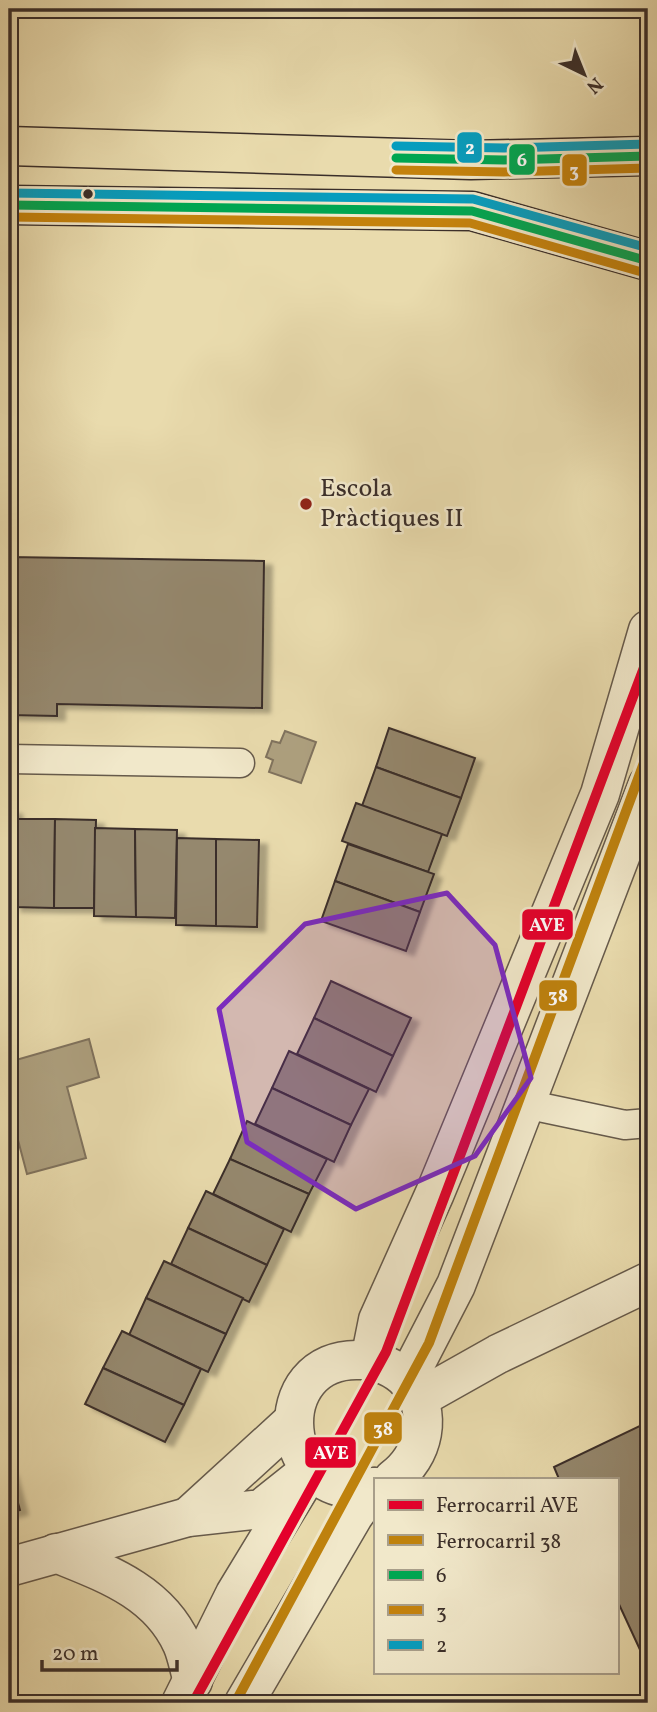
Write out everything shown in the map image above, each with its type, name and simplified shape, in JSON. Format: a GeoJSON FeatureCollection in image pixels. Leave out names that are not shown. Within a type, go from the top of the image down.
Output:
{"type":"FeatureCollection","features":[{"type":"Feature","properties":{"kind":"main road"},"geometry":{"type":"LineString","coordinates":[[9,146],[471,160],[648,156]]}},
{"type":"Feature","properties":{"kind":"main road"},"geometry":{"type":"LineString","coordinates":[[9,205],[472,211],[648,261]]}},
{"type":"Feature","properties":{"kind":"street"},"geometry":{"type":"LineString","coordinates":[[370,1360],[379,1320],[435,1193],[600,794],[648,630]]}},
{"type":"Feature","properties":{"kind":"street"},"geometry":{"type":"LineString","coordinates":[[413,1390],[456,1285],[648,783]]}},
{"type":"Feature","properties":{"kind":"street"},"geometry":{"type":"LineString","coordinates":[[413,1390],[498,1354],[648,1282]]}},
{"type":"Feature","properties":{"kind":"street"},"geometry":{"type":"LineString","coordinates":[[374,1486],[357,1490],[340,1487],[324,1480],[300,1455],[294,1438],[293,1421],[297,1400],[309,1381],[326,1366],[347,1359],[370,1360],[390,1367],[413,1390],[424,1420],[421,1443],[411,1462],[389,1478]]}},
{"type":"Feature","properties":{"kind":"street"},"geometry":{"type":"LineString","coordinates":[[188,1517],[293,1421]]}},
{"type":"Feature","properties":{"kind":"street"},"geometry":{"type":"LineString","coordinates":[[9,1567],[188,1517],[261,1510],[311,1469]]}},
{"type":"Feature","properties":{"kind":"street"},"geometry":{"type":"LineString","coordinates":[[187,1692],[235,1594],[311,1469]]}},
{"type":"Feature","properties":{"kind":"street"},"geometry":{"type":"LineString","coordinates":[[244,1703],[354,1515],[374,1492]]}},
{"type":"Feature","properties":{"kind":"street"},"geometry":{"type":"LineString","coordinates":[[56,1553],[143,1593],[167,1619],[182,1645],[187,1692]]}},
{"type":"Feature","properties":{"kind":"lane"},"geometry":{"type":"LineString","coordinates":[[9,759],[240,763]]}},
{"type":"Feature","properties":{"kind":"lane"},"geometry":{"type":"LineString","coordinates":[[525,1104],[625,1125],[648,1123]]}},
{"type":"Feature","properties":{"kind":"highlighted area"},"geometry":{"type":"Polygon","coordinates":[[[447,893],[495,945],[531,1078],[475,1156],[356,1209],[247,1142],[219,1009],[305,924],[447,893]]]}},
{"type":"Feature","properties":{"kind":"shaded area"},"geometry":{"type":"Polygon","coordinates":[[[285,731],[316,742],[301,783],[269,772],[273,760],[266,757],[272,741],[280,743],[285,731]]]}},
{"type":"Feature","properties":{"kind":"shaded area"},"geometry":{"type":"Polygon","coordinates":[[[89,1039],[99,1077],[67,1087],[86,1158],[27,1174],[9,1106],[9,1062],[89,1039]]]}},
{"type":"Feature","properties":{"kind":"building"},"geometry":{"type":"Polygon","coordinates":[[[9,557],[264,561],[262,708],[57,704],[57,716],[9,715],[9,557]]]}},
{"type":"Feature","properties":{"kind":"building"},"geometry":{"type":"Polygon","coordinates":[[[389,728],[475,758],[461,798],[376,767],[389,728]]]}},
{"type":"Feature","properties":{"kind":"building"},"geometry":{"type":"Polygon","coordinates":[[[376,767],[461,798],[447,836],[362,806],[376,767]]]}},
{"type":"Feature","properties":{"kind":"building"},"geometry":{"type":"Polygon","coordinates":[[[356,803],[442,834],[428,872],[342,841],[356,803]]]}},
{"type":"Feature","properties":{"kind":"building"},"geometry":{"type":"Polygon","coordinates":[[[9,810],[14,810],[15,819],[13,899],[9,898],[9,810]]]}},
{"type":"Feature","properties":{"kind":"building"},"geometry":{"type":"Polygon","coordinates":[[[15,819],[55,819],[54,908],[13,907],[15,819]]]}},
{"type":"Feature","properties":{"kind":"building"},"geometry":{"type":"Polygon","coordinates":[[[55,819],[96,820],[94,908],[54,908],[55,819]]]}},
{"type":"Feature","properties":{"kind":"building"},"geometry":{"type":"Polygon","coordinates":[[[95,828],[135,829],[136,917],[94,916],[95,828]]]}},
{"type":"Feature","properties":{"kind":"building"},"geometry":{"type":"Polygon","coordinates":[[[135,829],[177,830],[175,918],[136,917],[135,829]]]}},
{"type":"Feature","properties":{"kind":"building"},"geometry":{"type":"Polygon","coordinates":[[[177,838],[216,839],[216,926],[176,925],[177,838]]]}},
{"type":"Feature","properties":{"kind":"building"},"geometry":{"type":"Polygon","coordinates":[[[216,839],[259,840],[257,927],[216,926],[216,839]]]}},
{"type":"Feature","properties":{"kind":"building"},"geometry":{"type":"Polygon","coordinates":[[[348,844],[434,874],[420,912],[335,881],[348,844]]]}},
{"type":"Feature","properties":{"kind":"building"},"geometry":{"type":"Polygon","coordinates":[[[335,881],[420,912],[406,951],[321,921],[335,881]]]}},
{"type":"Feature","properties":{"kind":"building"},"geometry":{"type":"Polygon","coordinates":[[[331,981],[411,1018],[393,1056],[314,1018],[331,981]]]}},
{"type":"Feature","properties":{"kind":"building"},"geometry":{"type":"Polygon","coordinates":[[[314,1018],[393,1056],[376,1092],[297,1054],[314,1018]]]}},
{"type":"Feature","properties":{"kind":"building"},"geometry":{"type":"Polygon","coordinates":[[[289,1051],[369,1089],[351,1125],[272,1088],[289,1051]]]}},
{"type":"Feature","properties":{"kind":"building"},"geometry":{"type":"Polygon","coordinates":[[[272,1088],[351,1125],[334,1162],[255,1124],[272,1088]]]}},
{"type":"Feature","properties":{"kind":"building"},"geometry":{"type":"Polygon","coordinates":[[[247,1121],[327,1159],[309,1194],[230,1159],[247,1121]]]}},
{"type":"Feature","properties":{"kind":"building"},"geometry":{"type":"Polygon","coordinates":[[[230,1159],[309,1194],[291,1232],[213,1194],[230,1159]]]}},
{"type":"Feature","properties":{"kind":"building"},"geometry":{"type":"Polygon","coordinates":[[[206,1191],[284,1229],[267,1265],[188,1228],[206,1191]]]}},
{"type":"Feature","properties":{"kind":"building"},"geometry":{"type":"Polygon","coordinates":[[[188,1228],[267,1265],[249,1302],[171,1264],[188,1228]]]}},
{"type":"Feature","properties":{"kind":"building"},"geometry":{"type":"Polygon","coordinates":[[[164,1261],[243,1298],[226,1334],[146,1298],[164,1261]]]}},
{"type":"Feature","properties":{"kind":"building"},"geometry":{"type":"Polygon","coordinates":[[[146,1298],[226,1334],[208,1372],[129,1335],[146,1298]]]}},
{"type":"Feature","properties":{"kind":"building"},"geometry":{"type":"Polygon","coordinates":[[[122,1331],[201,1369],[184,1405],[103,1368],[122,1331]]]}},
{"type":"Feature","properties":{"kind":"building"},"geometry":{"type":"Polygon","coordinates":[[[103,1368],[184,1405],[165,1442],[85,1404],[103,1368]]]}},
{"type":"Feature","properties":{"kind":"building"},"geometry":{"type":"Polygon","coordinates":[[[648,1422],[648,1667],[618,1602],[618,1478],[559,1478],[554,1467],[648,1422]]]}},
{"type":"Feature","properties":{"kind":"building"},"geometry":{"type":"Polygon","coordinates":[[[9,1470],[20,1510],[9,1513],[9,1470]]]}},
{"type":"Feature","properties":{"kind":"rail line","name":"AVE"},"geometry":{"type":"LineString","coordinates":[[193,1703],[386,1352],[648,657]]}},
{"type":"Feature","properties":{"kind":"rail line","name":"38"},"geometry":{"type":"LineString","coordinates":[[235,1703],[429,1343],[648,752]]}},
{"type":"Feature","properties":{"kind":"transit line","name":"2"},"geometry":{"type":"LineString","coordinates":[[396,146],[504,148],[648,144]]}},
{"type":"Feature","properties":{"kind":"transit line","name":"6"},"geometry":{"type":"LineString","coordinates":[[396,158],[504,160],[648,156]]}},
{"type":"Feature","properties":{"kind":"transit line","name":"3"},"geometry":{"type":"LineString","coordinates":[[396,170],[504,172],[648,168]]}},
{"type":"Feature","properties":{"kind":"transit line","name":"2"},"geometry":{"type":"LineString","coordinates":[[9,193],[473,199],[648,248]]}},
{"type":"Feature","properties":{"kind":"transit line","name":"6"},"geometry":{"type":"LineString","coordinates":[[9,205],[472,211],[648,261]]}},
{"type":"Feature","properties":{"kind":"transit line","name":"3"},"geometry":{"type":"LineString","coordinates":[[9,217],[470,223],[645,273]]}},
{"type":"Feature","properties":{"kind":"place","name":"Escola Pràctiques II"},"geometry":{"type":"Point","coordinates":[306,504]}}]}
